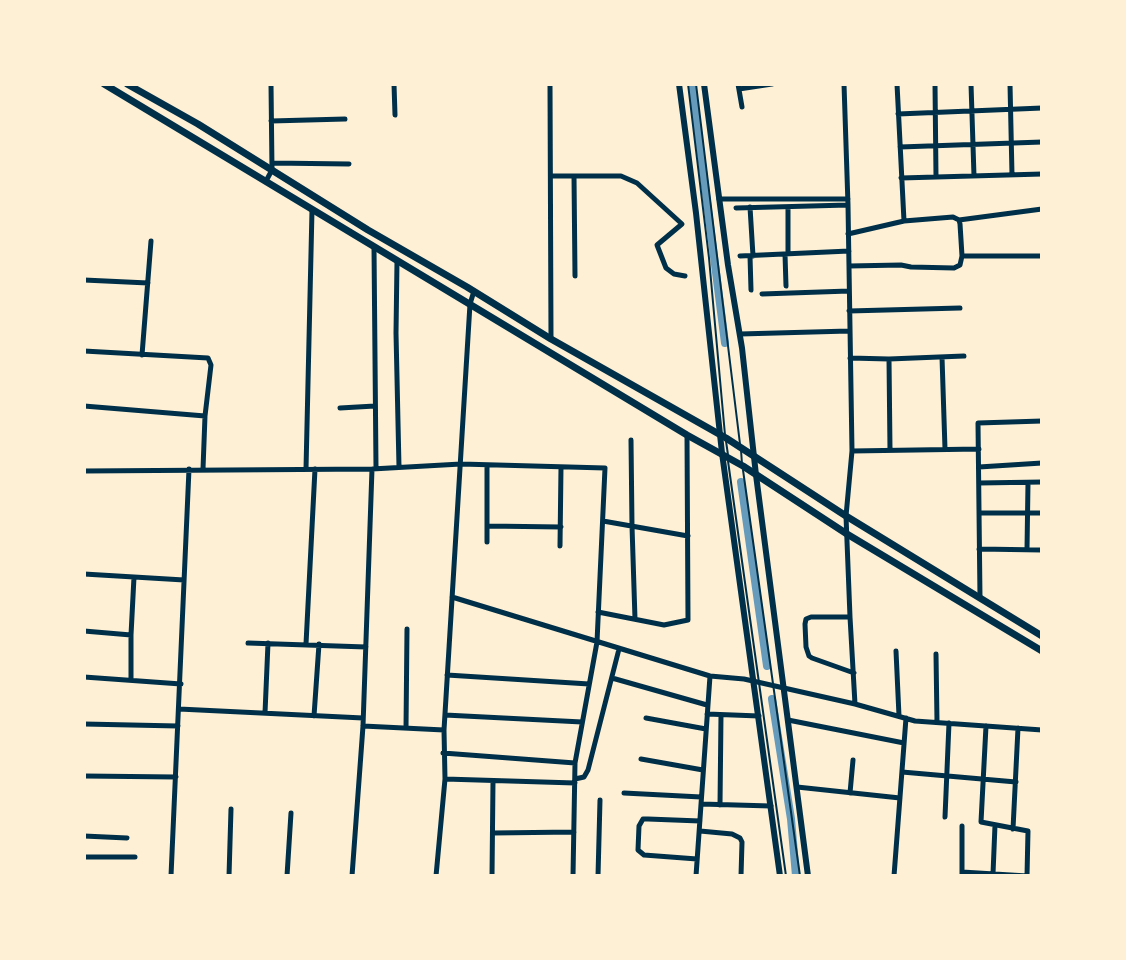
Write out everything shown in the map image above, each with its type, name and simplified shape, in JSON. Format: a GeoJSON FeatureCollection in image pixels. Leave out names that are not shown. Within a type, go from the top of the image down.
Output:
{"type":"FeatureCollection","features":[{"type":"Feature","properties":{"kind":"main road"},"geometry":{"type":"LineString","coordinates":[[104,84],[725,455],[847,534],[1042,651]]}},
{"type":"Feature","properties":{"kind":"main road"},"geometry":{"type":"LineString","coordinates":[[127,84],[272,166],[368,230],[551,339],[723,436],[846,516],[1042,636]]}},
{"type":"Feature","properties":{"kind":"street"},"geometry":{"type":"LineString","coordinates":[[265,182],[272,166],[271,84]]}},
{"type":"Feature","properties":{"kind":"street"},"geometry":{"type":"LineString","coordinates":[[394,84],[395,115]]}},
{"type":"Feature","properties":{"kind":"street"},"geometry":{"type":"LineString","coordinates":[[550,84],[551,339]]}},
{"type":"Feature","properties":{"kind":"street"},"geometry":{"type":"LineString","coordinates":[[679,84],[759,716],[783,876]]}},
{"type":"Feature","properties":{"kind":"street"},"geometry":{"type":"LineString","coordinates":[[704,84],[740,334],[808,876]]}},
{"type":"Feature","properties":{"kind":"street"},"geometry":{"type":"LineString","coordinates":[[742,107],[739,86],[772,84]]}},
{"type":"Feature","properties":{"kind":"street"},"geometry":{"type":"LineString","coordinates":[[844,84],[852,451],[846,516],[855,704]]}},
{"type":"Feature","properties":{"kind":"street"},"geometry":{"type":"LineString","coordinates":[[897,84],[904,221]]}},
{"type":"Feature","properties":{"kind":"street"},"geometry":{"type":"LineString","coordinates":[[935,84],[936,177]]}},
{"type":"Feature","properties":{"kind":"street"},"geometry":{"type":"LineString","coordinates":[[971,84],[974,176]]}},
{"type":"Feature","properties":{"kind":"street"},"geometry":{"type":"LineString","coordinates":[[1010,84],[1012,175]]}},
{"type":"Feature","properties":{"kind":"street"},"geometry":{"type":"LineString","coordinates":[[898,114],[1042,108]]}},
{"type":"Feature","properties":{"kind":"street"},"geometry":{"type":"LineString","coordinates":[[271,121],[345,119]]}},
{"type":"Feature","properties":{"kind":"street"},"geometry":{"type":"LineString","coordinates":[[900,147],[1042,142]]}},
{"type":"Feature","properties":{"kind":"street"},"geometry":{"type":"LineString","coordinates":[[272,166],[349,164]]}},
{"type":"Feature","properties":{"kind":"street"},"geometry":{"type":"LineString","coordinates":[[901,178],[1042,174]]}},
{"type":"Feature","properties":{"kind":"street"},"geometry":{"type":"LineString","coordinates":[[552,176],[621,176],[637,183],[682,224],[657,245],[666,268],[674,274],[685,276]]}},
{"type":"Feature","properties":{"kind":"street"},"geometry":{"type":"LineString","coordinates":[[574,176],[575,276]]}},
{"type":"Feature","properties":{"kind":"street"},"geometry":{"type":"LineString","coordinates":[[719,199],[848,202]]}},
{"type":"Feature","properties":{"kind":"street"},"geometry":{"type":"LineString","coordinates":[[736,208],[848,202]]}},
{"type":"Feature","properties":{"kind":"street"},"geometry":{"type":"LineString","coordinates":[[750,207],[751,290]]}},
{"type":"Feature","properties":{"kind":"street"},"geometry":{"type":"LineString","coordinates":[[786,286],[788,207]]}},
{"type":"Feature","properties":{"kind":"street"},"geometry":{"type":"LineString","coordinates":[[848,234],[904,221],[953,217],[959,220],[1042,209]]}},
{"type":"Feature","properties":{"kind":"street"},"geometry":{"type":"LineString","coordinates":[[306,469],[312,210]]}},
{"type":"Feature","properties":{"kind":"street"},"geometry":{"type":"LineString","coordinates":[[849,266],[954,268],[960,265],[962,256],[959,220]]}},
{"type":"Feature","properties":{"kind":"street"},"geometry":{"type":"LineString","coordinates":[[142,355],[151,241]]}},
{"type":"Feature","properties":{"kind":"street"},"geometry":{"type":"LineString","coordinates":[[352,876],[363,726],[374,468],[374,246]]}},
{"type":"Feature","properties":{"kind":"street"},"geometry":{"type":"LineString","coordinates":[[740,256],[849,251]]}},
{"type":"Feature","properties":{"kind":"street"},"geometry":{"type":"LineString","coordinates":[[962,256],[1042,256]]}},
{"type":"Feature","properties":{"kind":"street"},"geometry":{"type":"LineString","coordinates":[[397,260],[399,467]]}},
{"type":"Feature","properties":{"kind":"street"},"geometry":{"type":"LineString","coordinates":[[84,280],[148,283]]}},
{"type":"Feature","properties":{"kind":"street"},"geometry":{"type":"LineString","coordinates":[[436,876],[445,779],[444,730],[470,304],[474,291]]}},
{"type":"Feature","properties":{"kind":"street"},"geometry":{"type":"LineString","coordinates":[[762,294],[849,291]]}},
{"type":"Feature","properties":{"kind":"street"},"geometry":{"type":"LineString","coordinates":[[849,311],[960,308]]}},
{"type":"Feature","properties":{"kind":"street"},"geometry":{"type":"LineString","coordinates":[[740,334],[849,331]]}},
{"type":"Feature","properties":{"kind":"street"},"geometry":{"type":"LineString","coordinates":[[84,351],[208,358],[211,365],[203,469]]}},
{"type":"Feature","properties":{"kind":"street"},"geometry":{"type":"LineString","coordinates":[[850,358],[964,356]]}},
{"type":"Feature","properties":{"kind":"street"},"geometry":{"type":"LineString","coordinates":[[942,357],[945,449]]}},
{"type":"Feature","properties":{"kind":"street"},"geometry":{"type":"LineString","coordinates":[[889,359],[890,450]]}},
{"type":"Feature","properties":{"kind":"street"},"geometry":{"type":"LineString","coordinates":[[84,406],[205,416]]}},
{"type":"Feature","properties":{"kind":"street"},"geometry":{"type":"LineString","coordinates":[[340,408],[375,406]]}},
{"type":"Feature","properties":{"kind":"street"},"geometry":{"type":"LineString","coordinates":[[980,598],[978,423],[1042,421]]}},
{"type":"Feature","properties":{"kind":"street"},"geometry":{"type":"LineString","coordinates":[[598,612],[664,625],[688,620],[687,435]]}},
{"type":"Feature","properties":{"kind":"street"},"geometry":{"type":"LineString","coordinates":[[631,440],[635,619]]}},
{"type":"Feature","properties":{"kind":"street"},"geometry":{"type":"LineString","coordinates":[[852,451],[979,449]]}},
{"type":"Feature","properties":{"kind":"street"},"geometry":{"type":"LineString","coordinates":[[979,467],[1042,463]]}},
{"type":"Feature","properties":{"kind":"street"},"geometry":{"type":"LineString","coordinates":[[84,471],[461,464],[605,468],[597,642],[575,763],[573,876]]}},
{"type":"Feature","properties":{"kind":"street"},"geometry":{"type":"LineString","coordinates":[[487,465],[487,542]]}},
{"type":"Feature","properties":{"kind":"street"},"geometry":{"type":"LineString","coordinates":[[560,546],[561,467]]}},
{"type":"Feature","properties":{"kind":"street"},"geometry":{"type":"LineString","coordinates":[[171,876],[189,469]]}},
{"type":"Feature","properties":{"kind":"street"},"geometry":{"type":"LineString","coordinates":[[306,644],[315,469]]}},
{"type":"Feature","properties":{"kind":"street"},"geometry":{"type":"LineString","coordinates":[[979,483],[1042,482]]}},
{"type":"Feature","properties":{"kind":"street"},"geometry":{"type":"LineString","coordinates":[[1027,549],[1028,483]]}},
{"type":"Feature","properties":{"kind":"street"},"geometry":{"type":"LineString","coordinates":[[980,513],[1042,513]]}},
{"type":"Feature","properties":{"kind":"street"},"geometry":{"type":"LineString","coordinates":[[603,521],[688,536]]}},
{"type":"Feature","properties":{"kind":"street"},"geometry":{"type":"LineString","coordinates":[[487,526],[561,527]]}},
{"type":"Feature","properties":{"kind":"street"},"geometry":{"type":"LineString","coordinates":[[979,549],[1042,550]]}},
{"type":"Feature","properties":{"kind":"street"},"geometry":{"type":"LineString","coordinates":[[84,574],[184,580]]}},
{"type":"Feature","properties":{"kind":"street"},"geometry":{"type":"LineString","coordinates":[[131,680],[134,577]]}},
{"type":"Feature","properties":{"kind":"street"},"geometry":{"type":"LineString","coordinates":[[452,597],[710,676],[757,682],[906,718],[1042,730]]}},
{"type":"Feature","properties":{"kind":"street"},"geometry":{"type":"LineString","coordinates":[[850,617],[806,619],[806,647],[812,658],[854,673]]}},
{"type":"Feature","properties":{"kind":"street"},"geometry":{"type":"LineString","coordinates":[[406,728],[407,629]]}},
{"type":"Feature","properties":{"kind":"street"},"geometry":{"type":"LineString","coordinates":[[84,631],[131,635]]}},
{"type":"Feature","properties":{"kind":"street"},"geometry":{"type":"LineString","coordinates":[[248,643],[366,647]]}},
{"type":"Feature","properties":{"kind":"street"},"geometry":{"type":"LineString","coordinates":[[265,713],[268,643]]}},
{"type":"Feature","properties":{"kind":"street"},"geometry":{"type":"LineString","coordinates":[[314,716],[319,644]]}},
{"type":"Feature","properties":{"kind":"street"},"geometry":{"type":"LineString","coordinates":[[445,779],[575,781],[584,777],[619,649]]}},
{"type":"Feature","properties":{"kind":"street"},"geometry":{"type":"LineString","coordinates":[[896,651],[899,716]]}},
{"type":"Feature","properties":{"kind":"street"},"geometry":{"type":"LineString","coordinates":[[936,654],[937,722]]}},
{"type":"Feature","properties":{"kind":"street"},"geometry":{"type":"LineString","coordinates":[[447,675],[589,684]]}},
{"type":"Feature","properties":{"kind":"street"},"geometry":{"type":"LineString","coordinates":[[696,876],[710,676]]}},
{"type":"Feature","properties":{"kind":"street"},"geometry":{"type":"LineString","coordinates":[[84,677],[181,684]]}},
{"type":"Feature","properties":{"kind":"street"},"geometry":{"type":"LineString","coordinates":[[612,678],[707,705]]}},
{"type":"Feature","properties":{"kind":"street"},"geometry":{"type":"LineString","coordinates":[[179,709],[363,718]]}},
{"type":"Feature","properties":{"kind":"street"},"geometry":{"type":"LineString","coordinates":[[707,714],[759,716]]}},
{"type":"Feature","properties":{"kind":"street"},"geometry":{"type":"LineString","coordinates":[[445,715],[582,722]]}},
{"type":"Feature","properties":{"kind":"street"},"geometry":{"type":"LineString","coordinates":[[720,805],[721,715]]}},
{"type":"Feature","properties":{"kind":"street"},"geometry":{"type":"LineString","coordinates":[[646,718],[706,729]]}},
{"type":"Feature","properties":{"kind":"street"},"geometry":{"type":"LineString","coordinates":[[894,876],[906,718]]}},
{"type":"Feature","properties":{"kind":"street"},"geometry":{"type":"LineString","coordinates":[[788,720],[904,743]]}},
{"type":"Feature","properties":{"kind":"street"},"geometry":{"type":"LineString","coordinates":[[945,817],[949,723]]}},
{"type":"Feature","properties":{"kind":"street"},"geometry":{"type":"LineString","coordinates":[[84,724],[178,726]]}},
{"type":"Feature","properties":{"kind":"street"},"geometry":{"type":"LineString","coordinates":[[363,726],[444,730]]}},
{"type":"Feature","properties":{"kind":"street"},"geometry":{"type":"LineString","coordinates":[[962,826],[962,874],[1027,876],[1028,831],[981,822],[986,726]]}},
{"type":"Feature","properties":{"kind":"street"},"geometry":{"type":"LineString","coordinates":[[1013,829],[1018,728]]}},
{"type":"Feature","properties":{"kind":"street"},"geometry":{"type":"LineString","coordinates":[[443,753],[575,763]]}},
{"type":"Feature","properties":{"kind":"street"},"geometry":{"type":"LineString","coordinates":[[641,759],[703,770]]}},
{"type":"Feature","properties":{"kind":"street"},"geometry":{"type":"LineString","coordinates":[[850,793],[853,760]]}},
{"type":"Feature","properties":{"kind":"street"},"geometry":{"type":"LineString","coordinates":[[902,772],[1016,782]]}},
{"type":"Feature","properties":{"kind":"street"},"geometry":{"type":"LineString","coordinates":[[84,776],[176,777]]}},
{"type":"Feature","properties":{"kind":"street"},"geometry":{"type":"LineString","coordinates":[[492,876],[493,781]]}},
{"type":"Feature","properties":{"kind":"street"},"geometry":{"type":"LineString","coordinates":[[797,787],[900,798]]}},
{"type":"Feature","properties":{"kind":"street"},"geometry":{"type":"LineString","coordinates":[[624,793],[701,797]]}},
{"type":"Feature","properties":{"kind":"street"},"geometry":{"type":"LineString","coordinates":[[598,876],[600,800]]}},
{"type":"Feature","properties":{"kind":"street"},"geometry":{"type":"LineString","coordinates":[[701,804],[771,806]]}},
{"type":"Feature","properties":{"kind":"street"},"geometry":{"type":"LineString","coordinates":[[229,876],[231,809]]}},
{"type":"Feature","properties":{"kind":"street"},"geometry":{"type":"LineString","coordinates":[[287,876],[291,813]]}},
{"type":"Feature","properties":{"kind":"street"},"geometry":{"type":"LineString","coordinates":[[697,859],[644,855],[638,850],[639,826],[643,819],[700,821]]}},
{"type":"Feature","properties":{"kind":"street"},"geometry":{"type":"LineString","coordinates":[[993,874],[995,825]]}},
{"type":"Feature","properties":{"kind":"street"},"geometry":{"type":"LineString","coordinates":[[700,831],[732,834],[740,838],[741,876]]}},
{"type":"Feature","properties":{"kind":"street"},"geometry":{"type":"LineString","coordinates":[[493,833],[574,832]]}},
{"type":"Feature","properties":{"kind":"street"},"geometry":{"type":"LineString","coordinates":[[84,836],[127,838]]}},
{"type":"Feature","properties":{"kind":"street"},"geometry":{"type":"LineString","coordinates":[[84,857],[135,857]]}},
{"type":"Feature","properties":{"kind":"lane"},"geometry":{"type":"LineString","coordinates":[[688,84],[709,258],[723,436]]}},
{"type":"Feature","properties":{"kind":"lane"},"geometry":{"type":"LineString","coordinates":[[696,84],[740,447],[800,876]]}},
{"type":"Feature","properties":{"kind":"lane"},"geometry":{"type":"LineString","coordinates":[[757,682],[783,876]]}},
{"type":"Feature","properties":{"kind":"waterway"},"geometry":{"type":"LineString","coordinates":[[692,84],[725,343]]}},
{"type":"Feature","properties":{"kind":"waterway"},"geometry":{"type":"LineString","coordinates":[[741,482],[767,666]]}},
{"type":"Feature","properties":{"kind":"waterway"},"geometry":{"type":"LineString","coordinates":[[772,699],[791,819],[796,876]]}}]}
